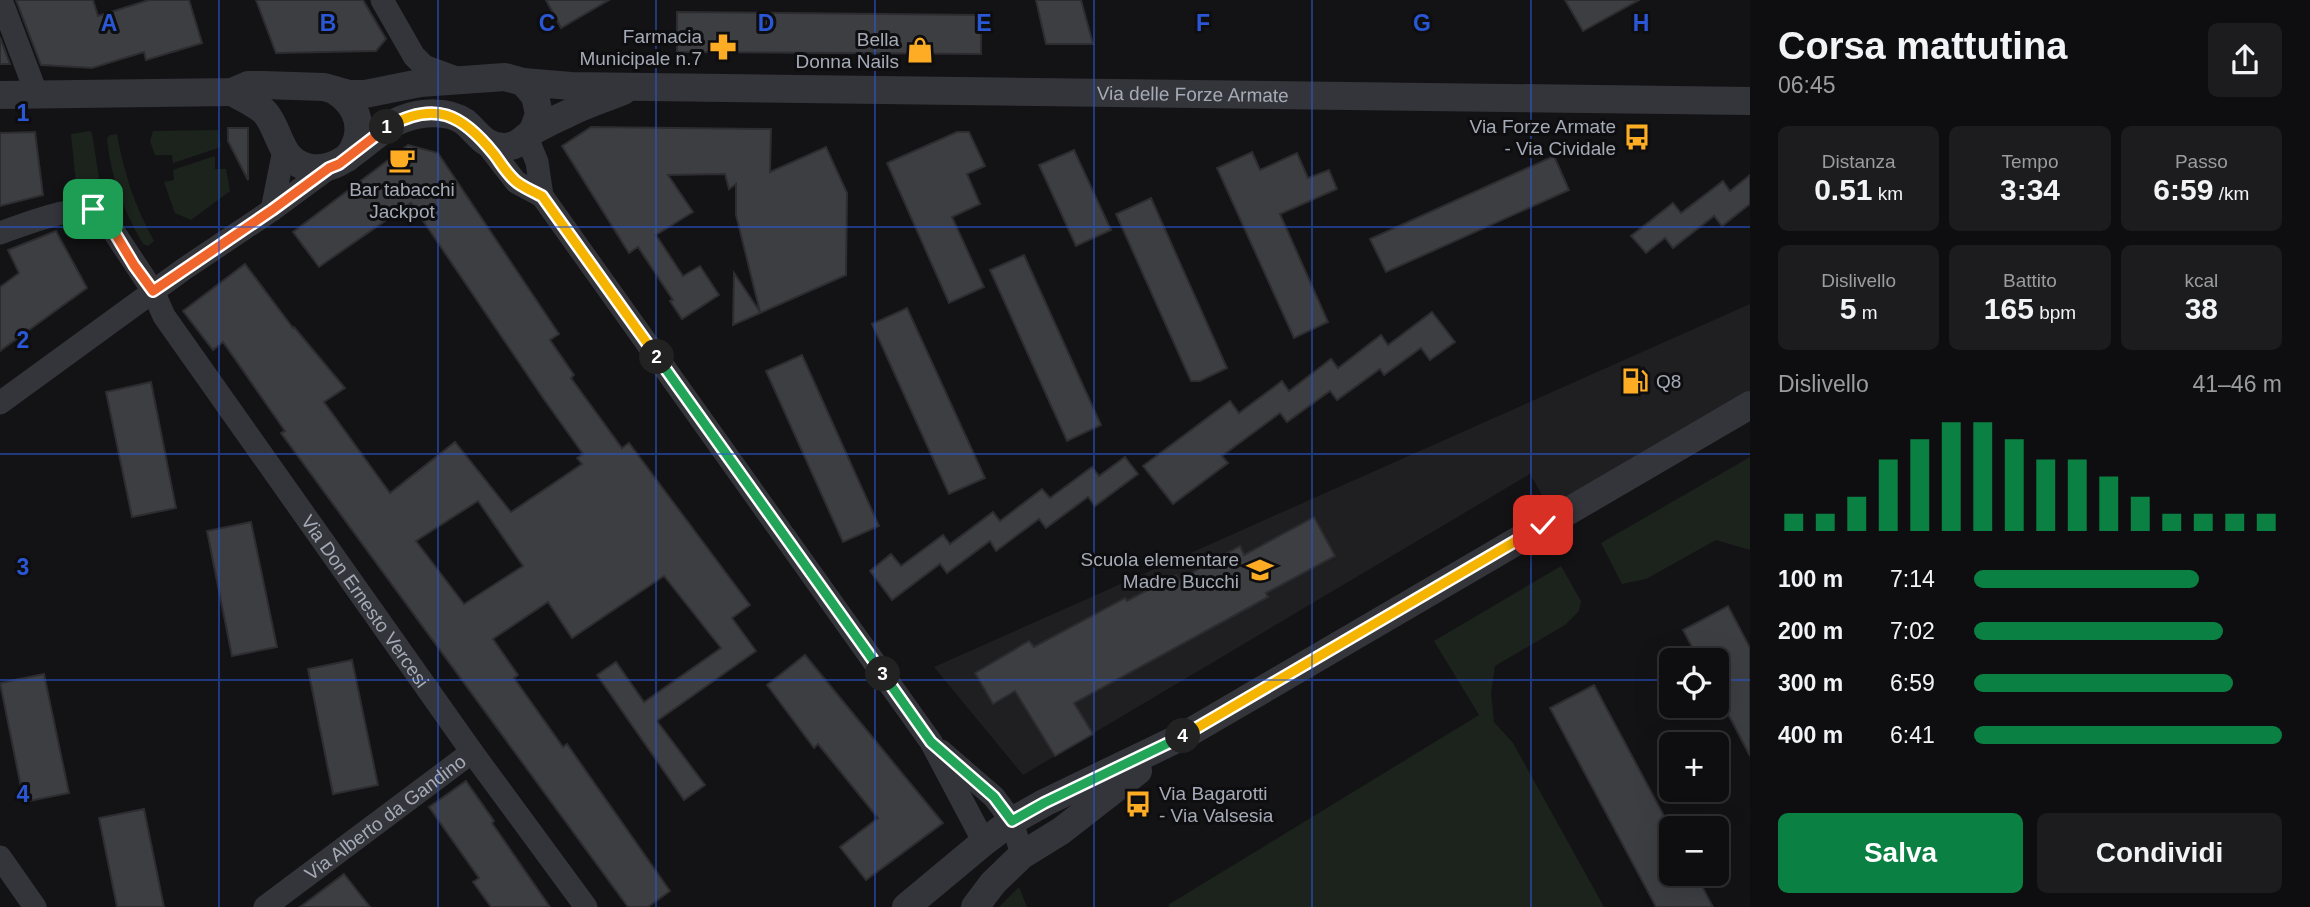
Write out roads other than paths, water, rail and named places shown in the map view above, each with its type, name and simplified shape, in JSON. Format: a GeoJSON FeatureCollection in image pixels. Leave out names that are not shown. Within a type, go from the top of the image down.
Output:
{"type":"FeatureCollection","features":[{"type":"Feature","properties":{"kind":"street"},"geometry":{"type":"LineString","coordinates":[[1,0],[37,95]]}},
{"type":"Feature","properties":{"kind":"street"},"geometry":{"type":"LineString","coordinates":[[382,0],[414,56],[424,66],[464,81]]}},
{"type":"Feature","properties":{"kind":"street"},"geometry":{"type":"LineString","coordinates":[[386,90],[409,69],[414,56]]}},
{"type":"Feature","properties":{"kind":"street"},"geometry":{"type":"LineString","coordinates":[[542,196],[530,135],[539,114],[538,104],[530,88],[509,80],[481,85],[471,98],[468,115],[479,137],[516,182],[542,196],[931,742],[984,842]]}},
{"type":"Feature","properties":{"kind":"street","name":"Via delle Forze Armate"},"geometry":{"type":"LineString","coordinates":[[0,95],[232,92],[248,85],[324,89],[360,95],[419,83],[509,80],[570,86],[1750,100]]}},
{"type":"Feature","properties":{"kind":"street","name":"Via delle Forze Armate"},"geometry":{"type":"LineString","coordinates":[[0,403],[153,291],[402,119],[434,114],[454,117],[465,123],[479,137],[501,147],[510,146],[578,109],[635,87]]}},
{"type":"Feature","properties":{"kind":"street"},"geometry":{"type":"LineString","coordinates":[[232,92],[267,114],[281,145],[299,164],[319,169],[338,163],[357,141],[359,121],[350,102],[324,89],[295,95],[281,111],[278,120],[281,145],[272,210]]}},
{"type":"Feature","properties":{"kind":"street","name":"Via Don Ernesto Vercesi"},"geometry":{"type":"LineString","coordinates":[[0,233],[71,211],[93,209],[102,214],[153,291],[164,316],[581,905]]}},
{"type":"Feature","properties":{"kind":"street"},"geometry":{"type":"LineString","coordinates":[[906,907],[1012,821],[1185,735],[1750,405]]}},
{"type":"Feature","properties":{"kind":"street"},"geometry":{"type":"LineString","coordinates":[[975,907],[993,883],[1022,855],[1061,831],[1185,735]]}},
{"type":"Feature","properties":{"kind":"street"},"geometry":{"type":"LineString","coordinates":[[931,742],[994,797],[1012,821],[1022,855]]}},
{"type":"Feature","properties":{"kind":"street","name":"Via Alberto da Gandino"},"geometry":{"type":"LineString","coordinates":[[265,907],[472,751]]}},
{"type":"Feature","properties":{"kind":"street"},"geometry":{"type":"LineString","coordinates":[[0,858],[35,907]]}},
{"type":"Feature","properties":{"kind":"place","name":"Farmacia Municipale n.7"},"geometry":{"type":"Point","coordinates":[723,47]}},
{"type":"Feature","properties":{"kind":"place","name":"Bella Donna Nails"},"geometry":{"type":"Point","coordinates":[920,50]}},
{"type":"Feature","properties":{"kind":"place","name":"Via Forze Armate - Via Cividale"},"geometry":{"type":"Point","coordinates":[1637,137]}},
{"type":"Feature","properties":{"kind":"place","name":"Bar tabacchi Jackpot"},"geometry":{"type":"Point","coordinates":[402,160]}},
{"type":"Feature","properties":{"kind":"place","name":"Q8"},"geometry":{"type":"Point","coordinates":[1635,381]}},
{"type":"Feature","properties":{"kind":"place","name":"Scuola elementare Madre Bucchi"},"geometry":{"type":"Point","coordinates":[1260,570]}},
{"type":"Feature","properties":{"kind":"place","name":"Via Bagarotti - Via Valsesia"},"geometry":{"type":"Point","coordinates":[1138,804]}}]}
